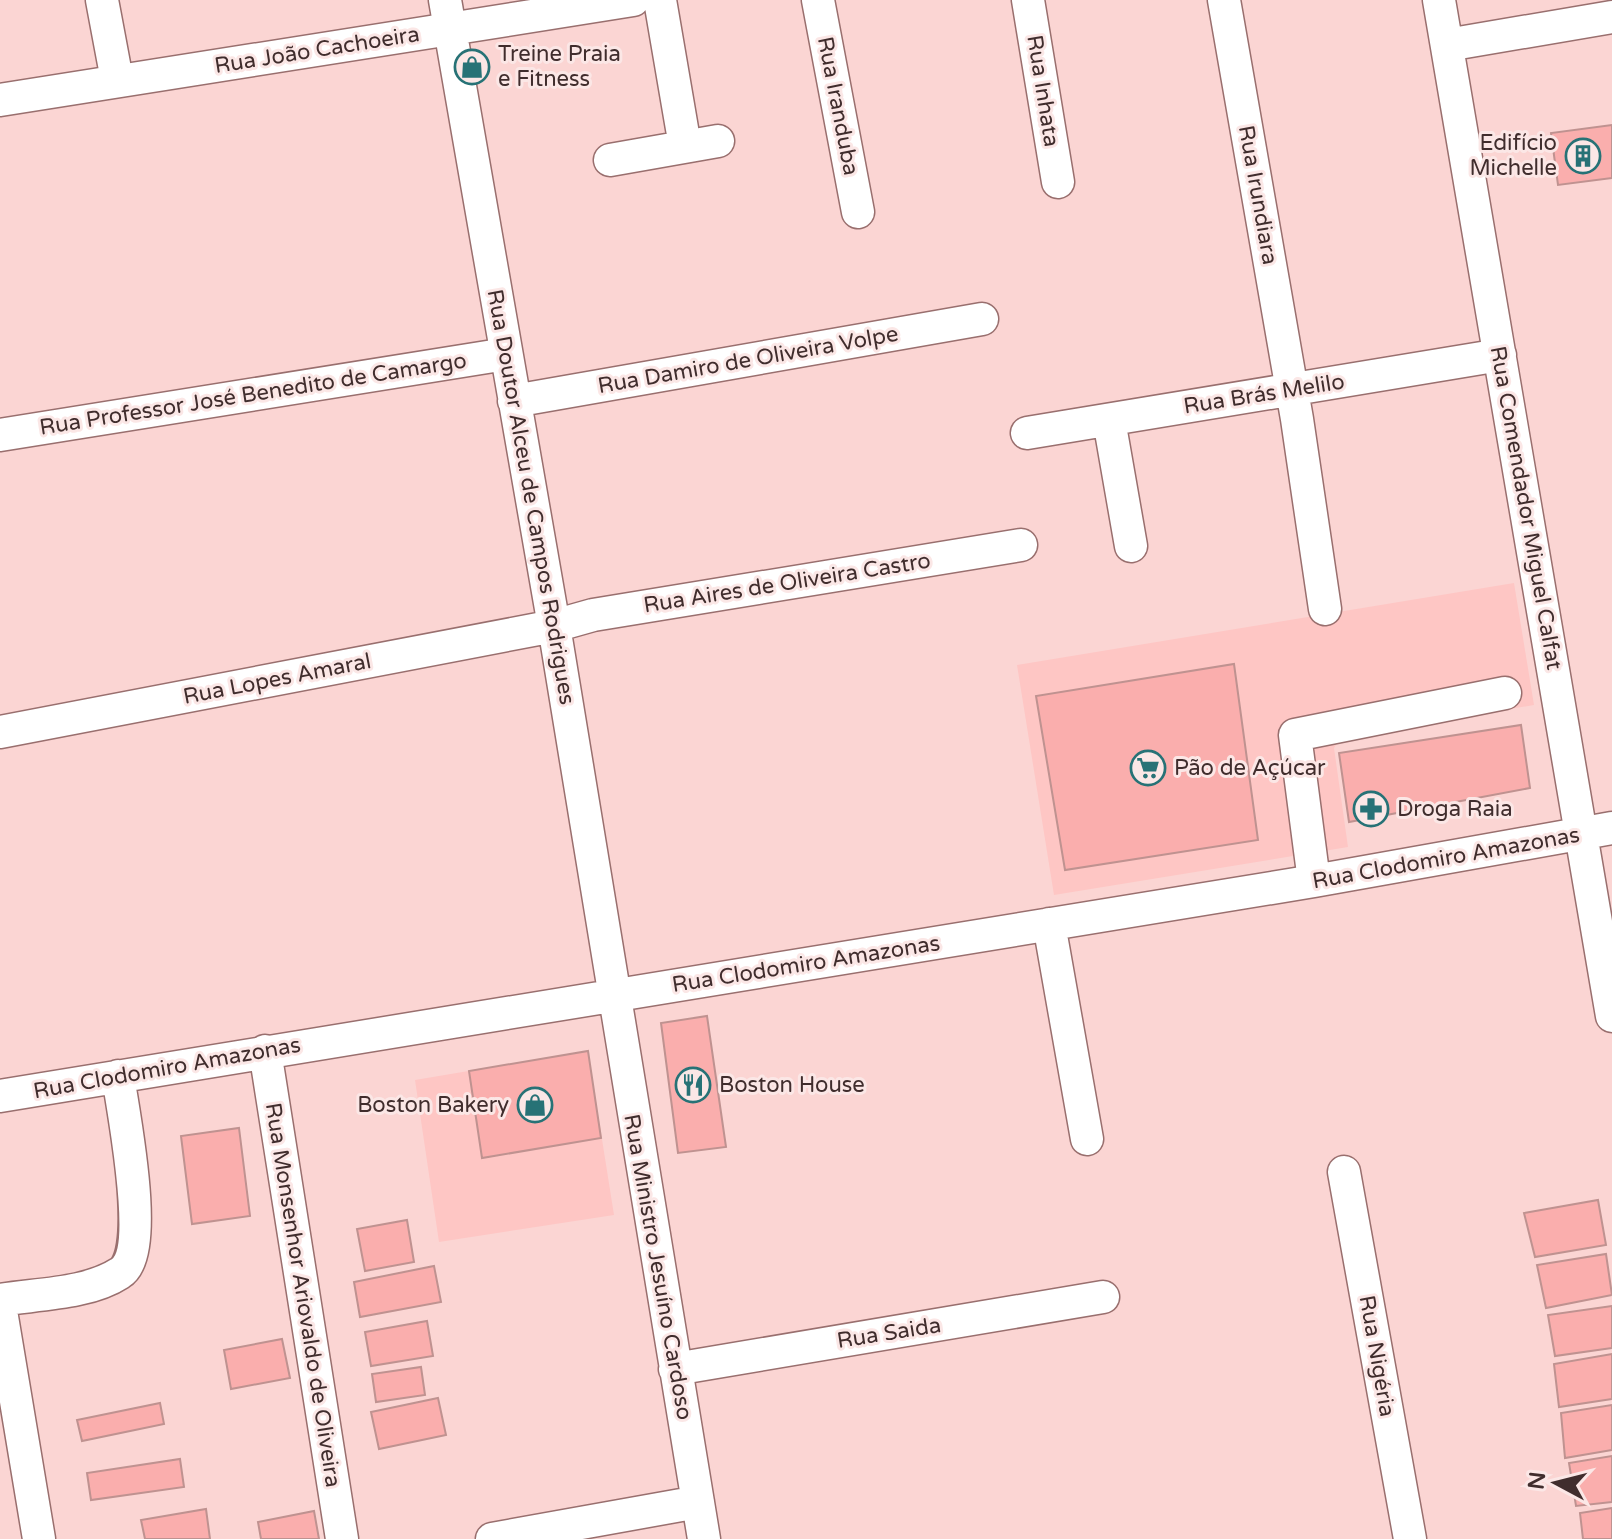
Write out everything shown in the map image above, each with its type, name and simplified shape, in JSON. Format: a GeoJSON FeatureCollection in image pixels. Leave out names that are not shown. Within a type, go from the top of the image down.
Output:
{"type":"FeatureCollection","features":[{"type":"Feature","properties":{"kind":"street"},"geometry":{"type":"LineString","coordinates":[[102,0],[117,80]]}},
{"type":"Feature","properties":{"kind":"street","name":"Rua João Cachoeira"},"geometry":{"type":"LineString","coordinates":[[0,100],[448,15],[633,0]]}},
{"type":"Feature","properties":{"kind":"street"},"geometry":{"type":"LineString","coordinates":[[660,0],[685,146]]}},
{"type":"Feature","properties":{"kind":"street","name":"Rua Iranduba"},"geometry":{"type":"LineString","coordinates":[[818,0],[858,212]]}},
{"type":"Feature","properties":{"kind":"street","name":"Rua Inhata"},"geometry":{"type":"LineString","coordinates":[[1028,0],[1058,182]]}},
{"type":"Feature","properties":{"kind":"street","name":"Rua Irundiara"},"geometry":{"type":"LineString","coordinates":[[1224,0],[1325,609]]}},
{"type":"Feature","properties":{"kind":"street","name":"Rua Comendador Miguel Calfat"},"geometry":{"type":"LineString","coordinates":[[1439,0],[1500,355],[1597,831],[1612,1016]]}},
{"type":"Feature","properties":{"kind":"street","name":"Rua Doutor Alceu de Campos Rodrigues"},"geometry":{"type":"LineString","coordinates":[[448,15],[554,626],[612,995]]}},
{"type":"Feature","properties":{"kind":"street"},"geometry":{"type":"LineString","coordinates":[[1447,45],[1612,17]]}},
{"type":"Feature","properties":{"kind":"street"},"geometry":{"type":"LineString","coordinates":[[610,160],[718,141]]}},
{"type":"Feature","properties":{"kind":"street","name":"Rua Damiro de Oliveira Volpe"},"geometry":{"type":"LineString","coordinates":[[514,401],[982,319]]}},
{"type":"Feature","properties":{"kind":"street","name":"Rua Professor José Benedito de Camargo"},"geometry":{"type":"LineString","coordinates":[[0,435],[506,354]]}},
{"type":"Feature","properties":{"kind":"street","name":"Rua Brás Melilo"},"geometry":{"type":"LineString","coordinates":[[1027,433],[1500,355]]}},
{"type":"Feature","properties":{"kind":"street"},"geometry":{"type":"LineString","coordinates":[[1109,420],[1131,546]]}},
{"type":"Feature","properties":{"kind":"street","name":"Rua Aires de Oliveira Castro"},"geometry":{"type":"LineString","coordinates":[[554,626],[593,615],[1021,545]]}},
{"type":"Feature","properties":{"kind":"street","name":"Rua Lopes Amaral"},"geometry":{"type":"LineString","coordinates":[[0,732],[554,626]]}},
{"type":"Feature","properties":{"kind":"street"},"geometry":{"type":"LineString","coordinates":[[1314,881],[1295,735],[1505,693]]}},
{"type":"Feature","properties":{"kind":"street","name":"Rua Clodomiro Amazonas"},"geometry":{"type":"LineString","coordinates":[[0,1096],[1314,881],[1597,831]]}},
{"type":"Feature","properties":{"kind":"street"},"geometry":{"type":"LineString","coordinates":[[1049,924],[1087,1139]]}},
{"type":"Feature","properties":{"kind":"street","name":"Rua Ministro Jesuíno Cardoso"},"geometry":{"type":"LineString","coordinates":[[612,995],[704,1539]]}},
{"type":"Feature","properties":{"kind":"street","name":"Rua Monsenhor Ariovaldo de Oliveira"},"geometry":{"type":"LineString","coordinates":[[265,1051],[342,1539]]}},
{"type":"Feature","properties":{"kind":"street"},"geometry":{"type":"LineString","coordinates":[[39,1539],[11,1436],[0,1302],[97,1283],[122,1272],[133,1257],[136,1217],[118,1076]]}},
{"type":"Feature","properties":{"kind":"street","name":"Rua Nigéria"},"geometry":{"type":"LineString","coordinates":[[1344,1172],[1410,1539]]}},
{"type":"Feature","properties":{"kind":"street","name":"Rua Saida"},"geometry":{"type":"LineString","coordinates":[[675,1369],[1103,1297]]}},
{"type":"Feature","properties":{"kind":"street"},"geometry":{"type":"LineString","coordinates":[[492,1539],[698,1502]]}},
{"type":"Feature","properties":{"kind":"shaded area"},"geometry":{"type":"Polygon","coordinates":[[[1514,583],[1534,705],[1340,738],[1334,748],[1348,847],[1054,895],[1017,665],[1514,583]]]}},
{"type":"Feature","properties":{"kind":"shaded area"},"geometry":{"type":"Polygon","coordinates":[[[588,1051],[614,1215],[439,1242],[415,1080],[588,1051]]]}},
{"type":"Feature","properties":{"kind":"building","name":"Edifício Michelle"},"geometry":{"type":"Polygon","coordinates":[[[1612,125],[1612,178],[1558,185],[1551,133],[1612,125]]]}},
{"type":"Feature","properties":{"kind":"building","name":"Pão de Açúcar"},"geometry":{"type":"Polygon","coordinates":[[[1234,664],[1258,840],[1065,870],[1036,696],[1234,664]]]}},
{"type":"Feature","properties":{"kind":"building"},"geometry":{"type":"Polygon","coordinates":[[[1521,725],[1530,788],[1349,822],[1339,753],[1521,725]]]}},
{"type":"Feature","properties":{"kind":"building","name":"Boston House"},"geometry":{"type":"Polygon","coordinates":[[[707,1016],[726,1147],[678,1153],[661,1023],[707,1016]]]}},
{"type":"Feature","properties":{"kind":"building","name":"Boston Bakery"},"geometry":{"type":"Polygon","coordinates":[[[588,1051],[601,1138],[482,1158],[469,1071],[588,1051]]]}},
{"type":"Feature","properties":{"kind":"building"},"geometry":{"type":"Polygon","coordinates":[[[239,1128],[250,1216],[192,1224],[181,1136],[239,1128]]]}},
{"type":"Feature","properties":{"kind":"building"},"geometry":{"type":"Polygon","coordinates":[[[1598,1200],[1606,1245],[1535,1257],[1524,1213],[1598,1200]]]}},
{"type":"Feature","properties":{"kind":"building"},"geometry":{"type":"Polygon","coordinates":[[[407,1220],[414,1262],[365,1271],[357,1229],[407,1220]]]}},
{"type":"Feature","properties":{"kind":"building"},"geometry":{"type":"Polygon","coordinates":[[[1606,1254],[1612,1295],[1546,1308],[1537,1265],[1606,1254]]]}},
{"type":"Feature","properties":{"kind":"building"},"geometry":{"type":"Polygon","coordinates":[[[434,1266],[441,1302],[360,1317],[354,1282],[434,1266]]]}},
{"type":"Feature","properties":{"kind":"building"},"geometry":{"type":"Polygon","coordinates":[[[1612,1306],[1612,1348],[1555,1356],[1548,1315],[1612,1306]]]}},
{"type":"Feature","properties":{"kind":"building"},"geometry":{"type":"Polygon","coordinates":[[[427,1321],[433,1356],[371,1366],[365,1332],[427,1321]]]}},
{"type":"Feature","properties":{"kind":"building"},"geometry":{"type":"Polygon","coordinates":[[[282,1339],[290,1378],[231,1389],[224,1350],[282,1339]]]}},
{"type":"Feature","properties":{"kind":"building"},"geometry":{"type":"Polygon","coordinates":[[[1612,1354],[1612,1399],[1559,1407],[1554,1364],[1612,1354]]]}},
{"type":"Feature","properties":{"kind":"building"},"geometry":{"type":"Polygon","coordinates":[[[421,1367],[425,1395],[376,1402],[372,1374],[421,1367]]]}},
{"type":"Feature","properties":{"kind":"building"},"geometry":{"type":"Polygon","coordinates":[[[438,1398],[446,1435],[379,1449],[371,1412],[438,1398]]]}},
{"type":"Feature","properties":{"kind":"building"},"geometry":{"type":"Polygon","coordinates":[[[160,1403],[164,1424],[82,1441],[77,1420],[160,1403]]]}},
{"type":"Feature","properties":{"kind":"building"},"geometry":{"type":"Polygon","coordinates":[[[1612,1405],[1612,1450],[1565,1458],[1561,1413],[1612,1405]]]}},
{"type":"Feature","properties":{"kind":"building"},"geometry":{"type":"Polygon","coordinates":[[[1612,1456],[1612,1502],[1576,1506],[1569,1463],[1612,1456]]]}},
{"type":"Feature","properties":{"kind":"building"},"geometry":{"type":"Polygon","coordinates":[[[180,1459],[184,1487],[91,1500],[87,1473],[180,1459]]]}},
{"type":"Feature","properties":{"kind":"building"},"geometry":{"type":"Polygon","coordinates":[[[1612,1508],[1612,1539],[1583,1539],[1580,1513],[1612,1508]]]}},
{"type":"Feature","properties":{"kind":"building"},"geometry":{"type":"Polygon","coordinates":[[[206,1509],[210,1539],[145,1539],[141,1520],[206,1509]]]}},
{"type":"Feature","properties":{"kind":"building"},"geometry":{"type":"Polygon","coordinates":[[[314,1511],[319,1539],[261,1539],[258,1522],[314,1511]]]}},
{"type":"Feature","properties":{"kind":"place","name":"Treine Praia e Fitness"},"geometry":{"type":"Point","coordinates":[472,67]}},
{"type":"Feature","properties":{"kind":"place","name":"Edifício Michelle"},"geometry":{"type":"Point","coordinates":[1583,156]}},
{"type":"Feature","properties":{"kind":"place","name":"Pão de Açúcar"},"geometry":{"type":"Point","coordinates":[1148,768]}},
{"type":"Feature","properties":{"kind":"place","name":"Droga Raia"},"geometry":{"type":"Point","coordinates":[1371,809]}},
{"type":"Feature","properties":{"kind":"place","name":"Boston House"},"geometry":{"type":"Point","coordinates":[693,1085]}},
{"type":"Feature","properties":{"kind":"place","name":"Boston Bakery"},"geometry":{"type":"Point","coordinates":[535,1105]}}]}
